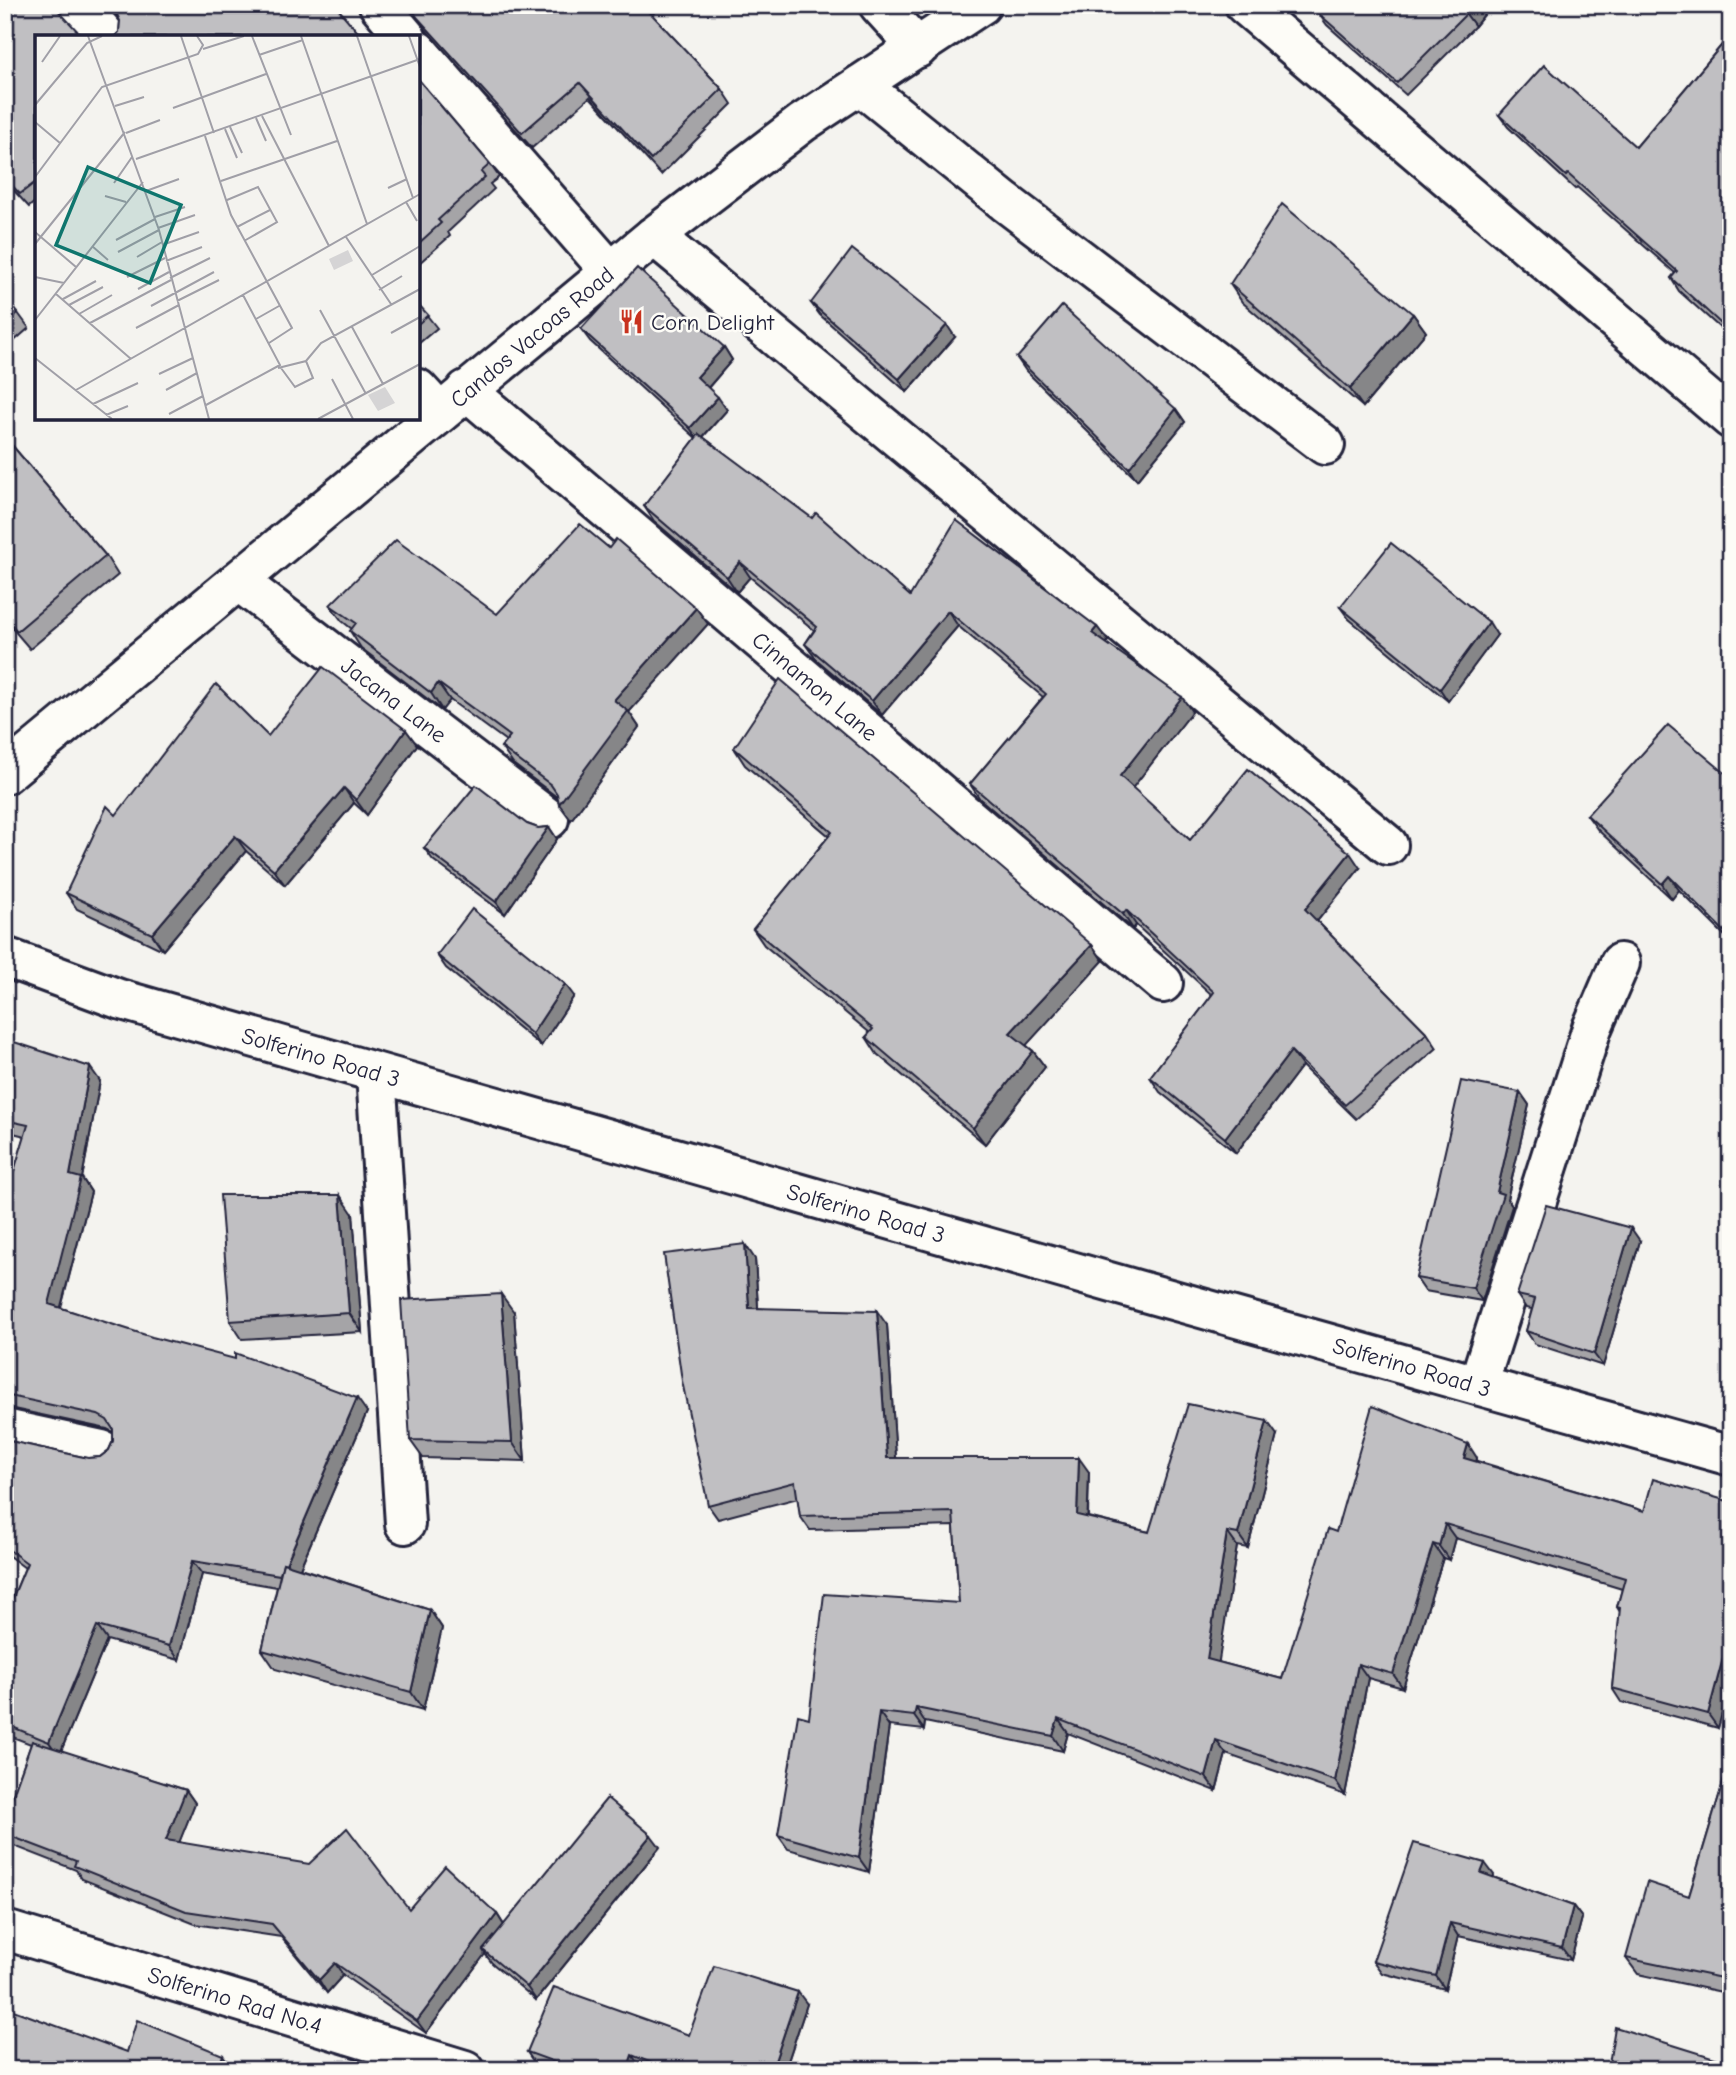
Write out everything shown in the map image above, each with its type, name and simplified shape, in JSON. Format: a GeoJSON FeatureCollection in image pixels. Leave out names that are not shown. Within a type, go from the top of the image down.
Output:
{"type":"FeatureCollection","features":[{"type":"Feature","properties":{"kind":"street"},"geometry":{"type":"LineString","coordinates":[[79,5],[105,35]]}},
{"type":"Feature","properties":{"kind":"street"},"geometry":{"type":"LineString","coordinates":[[379,5],[404,35]]}},
{"type":"Feature","properties":{"kind":"street"},"geometry":{"type":"LineString","coordinates":[[879,5],[918,48]]}},
{"type":"Feature","properties":{"kind":"street","name":"Candos Vacoas Road"},"geometry":{"type":"LineString","coordinates":[[420,417],[441,398],[611,272],[802,123],[981,5]]}},
{"type":"Feature","properties":{"kind":"street"},"geometry":{"type":"LineString","coordinates":[[1245,5],[1731,419]]}},
{"type":"Feature","properties":{"kind":"street"},"geometry":{"type":"LineString","coordinates":[[420,53],[611,272]]}},
{"type":"Feature","properties":{"kind":"street"},"geometry":{"type":"LineString","coordinates":[[860,85],[1005,202],[1325,445]]}},
{"type":"Feature","properties":{"kind":"street"},"geometry":{"type":"LineString","coordinates":[[654,236],[1388,845]]}},
{"type":"Feature","properties":{"kind":"street","name":"Cinnamon Lane"},"geometry":{"type":"LineString","coordinates":[[441,398],[1163,983]]}},
{"type":"Feature","properties":{"kind":"street","name":"Candos Vacoas Road"},"geometry":{"type":"LineString","coordinates":[[5,774],[238,581],[417,420]]}},
{"type":"Feature","properties":{"kind":"street","name":"Jacana Lane"},"geometry":{"type":"LineString","coordinates":[[238,581],[549,819]]}},
{"type":"Feature","properties":{"kind":"street","name":"Solferino Road 3"},"geometry":{"type":"LineString","coordinates":[[5,957],[119,999],[1731,1456]]}},
{"type":"Feature","properties":{"kind":"street"},"geometry":{"type":"LineString","coordinates":[[1478,1385],[1592,1028],[1620,963]]}},
{"type":"Feature","properties":{"kind":"street"},"geometry":{"type":"LineString","coordinates":[[376,1073],[405,1524]]}},
{"type":"Feature","properties":{"kind":"street"},"geometry":{"type":"LineString","coordinates":[[5,1429],[102,1450]]}},
{"type":"Feature","properties":{"kind":"street","name":"Solferino Rad No.4"},"geometry":{"type":"LineString","coordinates":[[5,1930],[465,2070]]}},
{"type":"Feature","properties":{"kind":"building"},"geometry":{"type":"Polygon","coordinates":[[[5,5],[53,5],[81,35],[35,35],[35,183],[20,194],[5,178],[5,5]]]}},
{"type":"Feature","properties":{"kind":"building"},"geometry":{"type":"Polygon","coordinates":[[[110,5],[335,5],[360,35],[117,35],[120,21],[110,5]]]}},
{"type":"Feature","properties":{"kind":"building"},"geometry":{"type":"Polygon","coordinates":[[[415,5],[643,5],[722,89],[651,160],[580,83],[522,133],[417,17],[412,8],[415,5]]]}},
{"type":"Feature","properties":{"kind":"building"},"geometry":{"type":"Polygon","coordinates":[[[1325,5],[1473,5],[1397,83],[1318,13],[1325,5]]]}},
{"type":"Feature","properties":{"kind":"building"},"geometry":{"type":"Polygon","coordinates":[[[1731,34],[1731,333],[1671,278],[1677,271],[1499,115],[1544,65],[1636,147],[1731,34]]]}},
{"type":"Feature","properties":{"kind":"building"},"geometry":{"type":"Polygon","coordinates":[[[420,81],[490,164],[481,172],[485,177],[438,220],[441,223],[420,242],[420,81]]]}},
{"type":"Feature","properties":{"kind":"building"},"geometry":{"type":"Polygon","coordinates":[[[1282,204],[1413,314],[1350,389],[1230,284],[1282,204]]]}},
{"type":"Feature","properties":{"kind":"building"},"geometry":{"type":"Polygon","coordinates":[[[852,249],[947,325],[899,379],[811,303],[852,249]]]}},
{"type":"Feature","properties":{"kind":"building"},"geometry":{"type":"Polygon","coordinates":[[[637,268],[724,347],[697,377],[718,397],[690,428],[581,329],[637,268]]]}},
{"type":"Feature","properties":{"kind":"building"},"geometry":{"type":"Polygon","coordinates":[[[5,298],[18,313],[5,324],[5,298]]]}},
{"type":"Feature","properties":{"kind":"building"},"geometry":{"type":"Polygon","coordinates":[[[420,306],[428,315],[420,322],[420,306]]]}},
{"type":"Feature","properties":{"kind":"building"},"geometry":{"type":"Polygon","coordinates":[[[1062,306],[1176,409],[1129,468],[1017,358],[1062,306]]]}},
{"type":"Feature","properties":{"kind":"building"},"geometry":{"type":"Polygon","coordinates":[[[699,434],[812,518],[816,513],[910,596],[956,520],[1097,627],[1092,633],[1182,697],[1120,776],[1190,840],[1248,769],[1350,853],[1305,909],[1427,1033],[1345,1105],[1291,1051],[1225,1138],[1150,1077],[1214,992],[1126,910],[1123,914],[970,784],[1046,694],[948,611],[872,701],[805,644],[817,627],[740,562],[727,577],[644,506],[699,434]]]}},
{"type":"Feature","properties":{"kind":"building"},"geometry":{"type":"Polygon","coordinates":[[[5,437],[106,556],[17,631],[5,617],[5,437]]]}},
{"type":"Feature","properties":{"kind":"building"},"geometry":{"type":"Polygon","coordinates":[[[580,524],[609,548],[616,539],[696,608],[614,700],[628,711],[559,804],[551,785],[501,747],[510,736],[438,683],[431,693],[350,631],[356,623],[330,605],[396,540],[497,614],[580,524]]]}},
{"type":"Feature","properties":{"kind":"building"},"geometry":{"type":"Polygon","coordinates":[[[1391,543],[1489,622],[1440,689],[1340,607],[1391,543]]]}},
{"type":"Feature","properties":{"kind":"building"},"geometry":{"type":"Polygon","coordinates":[[[323,667],[406,730],[356,800],[344,788],[274,870],[235,836],[152,934],[66,893],[107,806],[116,815],[216,684],[268,736],[323,667]]]}},
{"type":"Feature","properties":{"kind":"building"},"geometry":{"type":"Polygon","coordinates":[[[780,679],[1092,945],[1010,1033],[1033,1051],[973,1128],[866,1037],[873,1029],[753,929],[832,832],[734,748],[780,679]]]}},
{"type":"Feature","properties":{"kind":"building"},"geometry":{"type":"Polygon","coordinates":[[[1668,725],[1731,778],[1731,938],[1669,876],[1662,884],[1587,815],[1668,725]]]}},
{"type":"Feature","properties":{"kind":"building"},"geometry":{"type":"Polygon","coordinates":[[[476,785],[527,824],[538,828],[549,827],[496,902],[424,848],[476,785]]]}},
{"type":"Feature","properties":{"kind":"building"},"geometry":{"type":"Polygon","coordinates":[[[472,909],[565,984],[532,1034],[437,955],[472,909]]]}},
{"type":"Feature","properties":{"kind":"building"},"geometry":{"type":"Polygon","coordinates":[[[5,1039],[90,1067],[70,1175],[81,1178],[49,1304],[152,1337],[235,1359],[235,1353],[357,1398],[280,1575],[192,1561],[169,1646],[97,1626],[49,1742],[5,1724],[5,1616],[27,1563],[5,1547],[5,1440],[88,1458],[100,1457],[109,1450],[113,1441],[113,1429],[107,1420],[98,1415],[5,1395],[5,1201],[28,1125],[5,1120],[5,1039]]]}},
{"type":"Feature","properties":{"kind":"building"},"geometry":{"type":"Polygon","coordinates":[[[1461,1081],[1520,1092],[1497,1192],[1503,1194],[1473,1288],[1416,1278],[1461,1081]]]}},
{"type":"Feature","properties":{"kind":"building"},"geometry":{"type":"Polygon","coordinates":[[[220,1195],[340,1195],[349,1313],[230,1321],[220,1195]]]}},
{"type":"Feature","properties":{"kind":"building"},"geometry":{"type":"Polygon","coordinates":[[[1546,1205],[1631,1228],[1594,1354],[1526,1331],[1535,1299],[1517,1295],[1546,1205]]]}},
{"type":"Feature","properties":{"kind":"building"},"geometry":{"type":"Polygon","coordinates":[[[745,1244],[749,1308],[877,1311],[887,1458],[1079,1458],[1077,1515],[1149,1532],[1188,1404],[1267,1421],[1238,1534],[1227,1532],[1207,1659],[1282,1679],[1328,1529],[1336,1532],[1372,1406],[1468,1444],[1464,1458],[1644,1511],[1653,1479],[1731,1502],[1731,1628],[1708,1714],[1612,1688],[1620,1608],[1617,1607],[1625,1578],[1445,1524],[1439,1546],[1433,1544],[1393,1674],[1358,1664],[1335,1781],[1216,1740],[1206,1777],[1058,1719],[1053,1736],[916,1708],[914,1716],[879,1712],[859,1858],[778,1835],[798,1715],[809,1718],[824,1594],[959,1603],[953,1512],[800,1516],[795,1482],[708,1505],[682,1381],[664,1254],[745,1244]]]}},
{"type":"Feature","properties":{"kind":"building"},"geometry":{"type":"Polygon","coordinates":[[[501,1294],[512,1442],[410,1440],[401,1300],[501,1294]]]}},
{"type":"Feature","properties":{"kind":"building"},"geometry":{"type":"Polygon","coordinates":[[[283,1563],[430,1610],[411,1692],[262,1650],[283,1563]]]}},
{"type":"Feature","properties":{"kind":"building"},"geometry":{"type":"Polygon","coordinates":[[[32,1741],[186,1790],[166,1840],[309,1864],[347,1828],[409,1909],[445,1866],[497,1914],[417,2021],[335,1963],[319,1980],[272,1924],[186,1911],[74,1866],[76,1861],[5,1834],[5,1817],[32,1741]]]}},
{"type":"Feature","properties":{"kind":"building"},"geometry":{"type":"Polygon","coordinates":[[[1731,1756],[1731,1980],[1626,1958],[1647,1882],[1689,1896],[1731,1756]]]}},
{"type":"Feature","properties":{"kind":"building"},"geometry":{"type":"Polygon","coordinates":[[[607,1798],[651,1835],[527,1987],[483,1950],[607,1798]]]}},
{"type":"Feature","properties":{"kind":"building"},"geometry":{"type":"Polygon","coordinates":[[[1414,1843],[1485,1863],[1481,1873],[1573,1906],[1562,1948],[1450,1923],[1436,1976],[1373,1961],[1414,1843]]]}},
{"type":"Feature","properties":{"kind":"building"},"geometry":{"type":"Polygon","coordinates":[[[714,1966],[798,1992],[772,2070],[669,2070],[632,2055],[627,2070],[576,2070],[527,2052],[554,1987],[689,2035],[714,1966]]]}},
{"type":"Feature","properties":{"kind":"building"},"geometry":{"type":"Polygon","coordinates":[[[5,2007],[127,2052],[137,2020],[223,2055],[218,2070],[5,2070],[5,2007]]]}},
{"type":"Feature","properties":{"kind":"building"},"geometry":{"type":"Polygon","coordinates":[[[1615,2027],[1731,2063],[1731,2070],[1608,2070],[1615,2027]]]}},
{"type":"Feature","properties":{"kind":"place","name":"Corn Delight"},"geometry":{"type":"Point","coordinates":[631,322]}}]}
